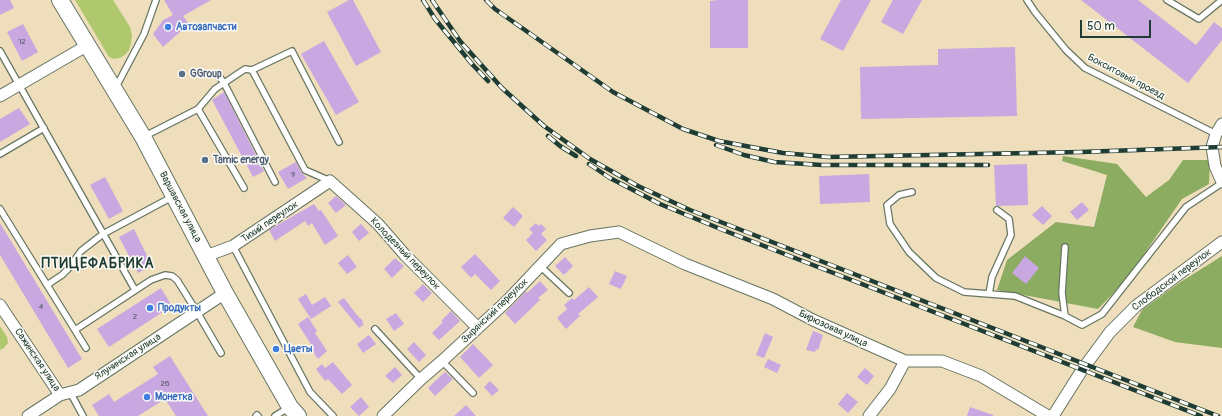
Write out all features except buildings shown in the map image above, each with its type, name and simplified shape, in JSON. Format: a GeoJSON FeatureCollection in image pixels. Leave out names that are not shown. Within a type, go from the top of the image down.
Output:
{"type":"FeatureCollection","features":[{"type":"Feature","properties":{"kind":"main road","name":"Варшавская улица"},"geometry":{"type":"LineString","coordinates":[[60,0],[143,137],[225,293],[294,411]]}},
{"type":"Feature","properties":{"kind":"street"},"geometry":{"type":"LineString","coordinates":[[0,96],[88,44]]}},
{"type":"Feature","properties":{"kind":"street"},"geometry":{"type":"LineString","coordinates":[[1222,124],[1216,134],[1212,147],[1215,166],[1222,183]]}},
{"type":"Feature","properties":{"kind":"street","name":"Тихий переулок"},"geometry":{"type":"LineString","coordinates":[[206,256],[233,246],[330,181]]}},
{"type":"Feature","properties":{"kind":"street","name":"Колодезный переулок"},"geometry":{"type":"LineString","coordinates":[[330,181],[378,224],[405,255],[478,328]]}},
{"type":"Feature","properties":{"kind":"street","name":"Зырянский переулок"},"geometry":{"type":"LineString","coordinates":[[383,416],[421,379],[507,301],[561,244],[590,236],[619,232]]}},
{"type":"Feature","properties":{"kind":"street","name":"Бирюзовая улица"},"geometry":{"type":"LineString","coordinates":[[619,232],[685,264],[773,299],[813,320],[905,362],[942,361],[981,376],[1048,416]]}},
{"type":"Feature","properties":{"kind":"street","name":"Слободской переулок"},"geometry":{"type":"LineString","coordinates":[[1053,416],[1082,370],[1110,332],[1136,306],[1222,242]]}},
{"type":"Feature","properties":{"kind":"street","name":"Ялунинская улица"},"geometry":{"type":"LineString","coordinates":[[28,416],[65,394],[79,390],[225,293]]}},
{"type":"Feature","properties":{"kind":"street","name":"Сажинская улица"},"geometry":{"type":"LineString","coordinates":[[0,305],[65,394]]}},
{"type":"Feature","properties":{"kind":"street"},"geometry":{"type":"LineString","coordinates":[[869,416],[890,389],[905,362]]}},
{"type":"Feature","properties":{"kind":"lane"},"geometry":{"type":"LineString","coordinates":[[114,91],[144,34],[156,0]]}},
{"type":"Feature","properties":{"kind":"lane","name":"Бокситовый проезд"},"geometry":{"type":"LineString","coordinates":[[1027,0],[1066,50],[1085,68],[1216,134]]}},
{"type":"Feature","properties":{"kind":"lane"},"geometry":{"type":"LineString","coordinates":[[1167,0],[1199,19],[1222,0]]}},
{"type":"Feature","properties":{"kind":"lane"},"geometry":{"type":"LineString","coordinates":[[0,51],[135,290]]}},
{"type":"Feature","properties":{"kind":"lane"},"geometry":{"type":"LineString","coordinates":[[143,137],[198,110],[215,89],[245,69],[252,70],[292,51],[339,142]]}},
{"type":"Feature","properties":{"kind":"lane"},"geometry":{"type":"LineString","coordinates":[[252,70],[305,170],[330,181]]}},
{"type":"Feature","properties":{"kind":"lane"},"geometry":{"type":"LineString","coordinates":[[219,76],[275,182]]}},
{"type":"Feature","properties":{"kind":"lane"},"geometry":{"type":"LineString","coordinates":[[198,110],[244,188]]}},
{"type":"Feature","properties":{"kind":"lane"},"geometry":{"type":"LineString","coordinates":[[0,154],[44,128]]}},
{"type":"Feature","properties":{"kind":"lane"},"geometry":{"type":"LineString","coordinates":[[912,192],[899,195],[887,205],[890,224],[909,252],[936,278],[964,292],[1015,296],[1065,316],[1082,326],[1102,314],[1186,207],[1222,183]]}},
{"type":"Feature","properties":{"kind":"lane"},"geometry":{"type":"LineString","coordinates":[[46,285],[62,276],[81,251],[103,234],[174,196]]}},
{"type":"Feature","properties":{"kind":"lane"},"geometry":{"type":"LineString","coordinates":[[0,209],[86,348]]}},
{"type":"Feature","properties":{"kind":"lane"},"geometry":{"type":"LineString","coordinates":[[989,294],[992,277],[1012,235],[1009,219],[997,210]]}},
{"type":"Feature","properties":{"kind":"lane"},"geometry":{"type":"LineString","coordinates":[[233,246],[310,392],[333,416]]}},
{"type":"Feature","properties":{"kind":"lane"},"geometry":{"type":"LineString","coordinates":[[1065,247],[1062,293],[1065,316]]}},
{"type":"Feature","properties":{"kind":"lane"},"geometry":{"type":"LineString","coordinates":[[540,266],[568,293]]}},
{"type":"Feature","properties":{"kind":"lane"},"geometry":{"type":"LineString","coordinates":[[75,330],[152,280],[165,275],[172,276],[177,280],[221,353]]}},
{"type":"Feature","properties":{"kind":"lane"},"geometry":{"type":"LineString","coordinates":[[374,330],[421,379]]}},
{"type":"Feature","properties":{"kind":"lane"},"geometry":{"type":"LineString","coordinates":[[442,360],[473,393]]}},
{"type":"Feature","properties":{"kind":"lane"},"geometry":{"type":"LineString","coordinates":[[65,394],[83,416]]}},
{"type":"Feature","properties":{"kind":"lane"},"geometry":{"type":"LineString","coordinates":[[275,416],[294,411]]}},
{"type":"Feature","properties":{"kind":"green space"},"geometry":{"type":"Polygon","coordinates":[[[75,0],[113,0],[130,27],[132,35],[129,50],[125,55],[114,59],[109,57],[75,0]]]}},
{"type":"Feature","properties":{"kind":"green space"},"geometry":{"type":"Polygon","coordinates":[[[1063,156],[1117,164],[1146,197],[1169,180],[1183,160],[1210,160],[1209,184],[1182,199],[1123,283],[1098,309],[997,290],[1007,260],[1056,222],[1094,227],[1107,175],[1062,161],[1063,156]]]}},
{"type":"Feature","properties":{"kind":"green space"},"geometry":{"type":"Polygon","coordinates":[[[1222,256],[1222,348],[1175,342],[1133,327],[1142,310],[1179,283],[1222,256]]]}},
{"type":"Feature","properties":{"kind":"green space"},"geometry":{"type":"Polygon","coordinates":[[[0,326],[7,337],[8,343],[0,350],[0,326]]]}},
{"type":"Feature","properties":{"kind":"railway"},"geometry":{"type":"LineString","coordinates":[[423,0],[435,19],[488,81]]}},
{"type":"Feature","properties":{"kind":"railway"},"geometry":{"type":"LineString","coordinates":[[432,0],[460,41],[502,88],[544,126],[590,159],[638,186],[690,210],[1218,416]]}},
{"type":"Feature","properties":{"kind":"railway"},"geometry":{"type":"LineString","coordinates":[[486,0],[495,9],[613,92],[683,129],[719,141],[783,153],[828,157],[1081,152],[1222,147]]}},
{"type":"Feature","properties":{"kind":"railway"},"geometry":{"type":"LineString","coordinates":[[548,136],[576,156]]}},
{"type":"Feature","properties":{"kind":"railway"},"geometry":{"type":"LineString","coordinates":[[716,145],[744,155],[774,162],[822,165],[988,165]]}},
{"type":"Feature","properties":{"kind":"railway"},"geometry":{"type":"LineString","coordinates":[[589,164],[610,178],[660,204],[723,230],[1201,416]]}},
{"type":"Feature","properties":{"kind":"place","name":"Автозапчасти"},"geometry":{"type":"Point","coordinates":[168,27]}},
{"type":"Feature","properties":{"kind":"place","name":"GGroup"},"geometry":{"type":"Point","coordinates":[182,74]}},
{"type":"Feature","properties":{"kind":"place","name":"Tamic energy"},"geometry":{"type":"Point","coordinates":[205,160]}},
{"type":"Feature","properties":{"kind":"place","name":"Продукты"},"geometry":{"type":"Point","coordinates":[150,308]}},
{"type":"Feature","properties":{"kind":"place","name":"Цветы"},"geometry":{"type":"Point","coordinates":[276,349]}},
{"type":"Feature","properties":{"kind":"place","name":"Монетка"},"geometry":{"type":"Point","coordinates":[147,397]}},
{"type":"Feature","properties":{"kind":"district","name":"ПТИЦЕФАБРИКА"},"geometry":{"type":"Point","coordinates":[98,264]}}]}
